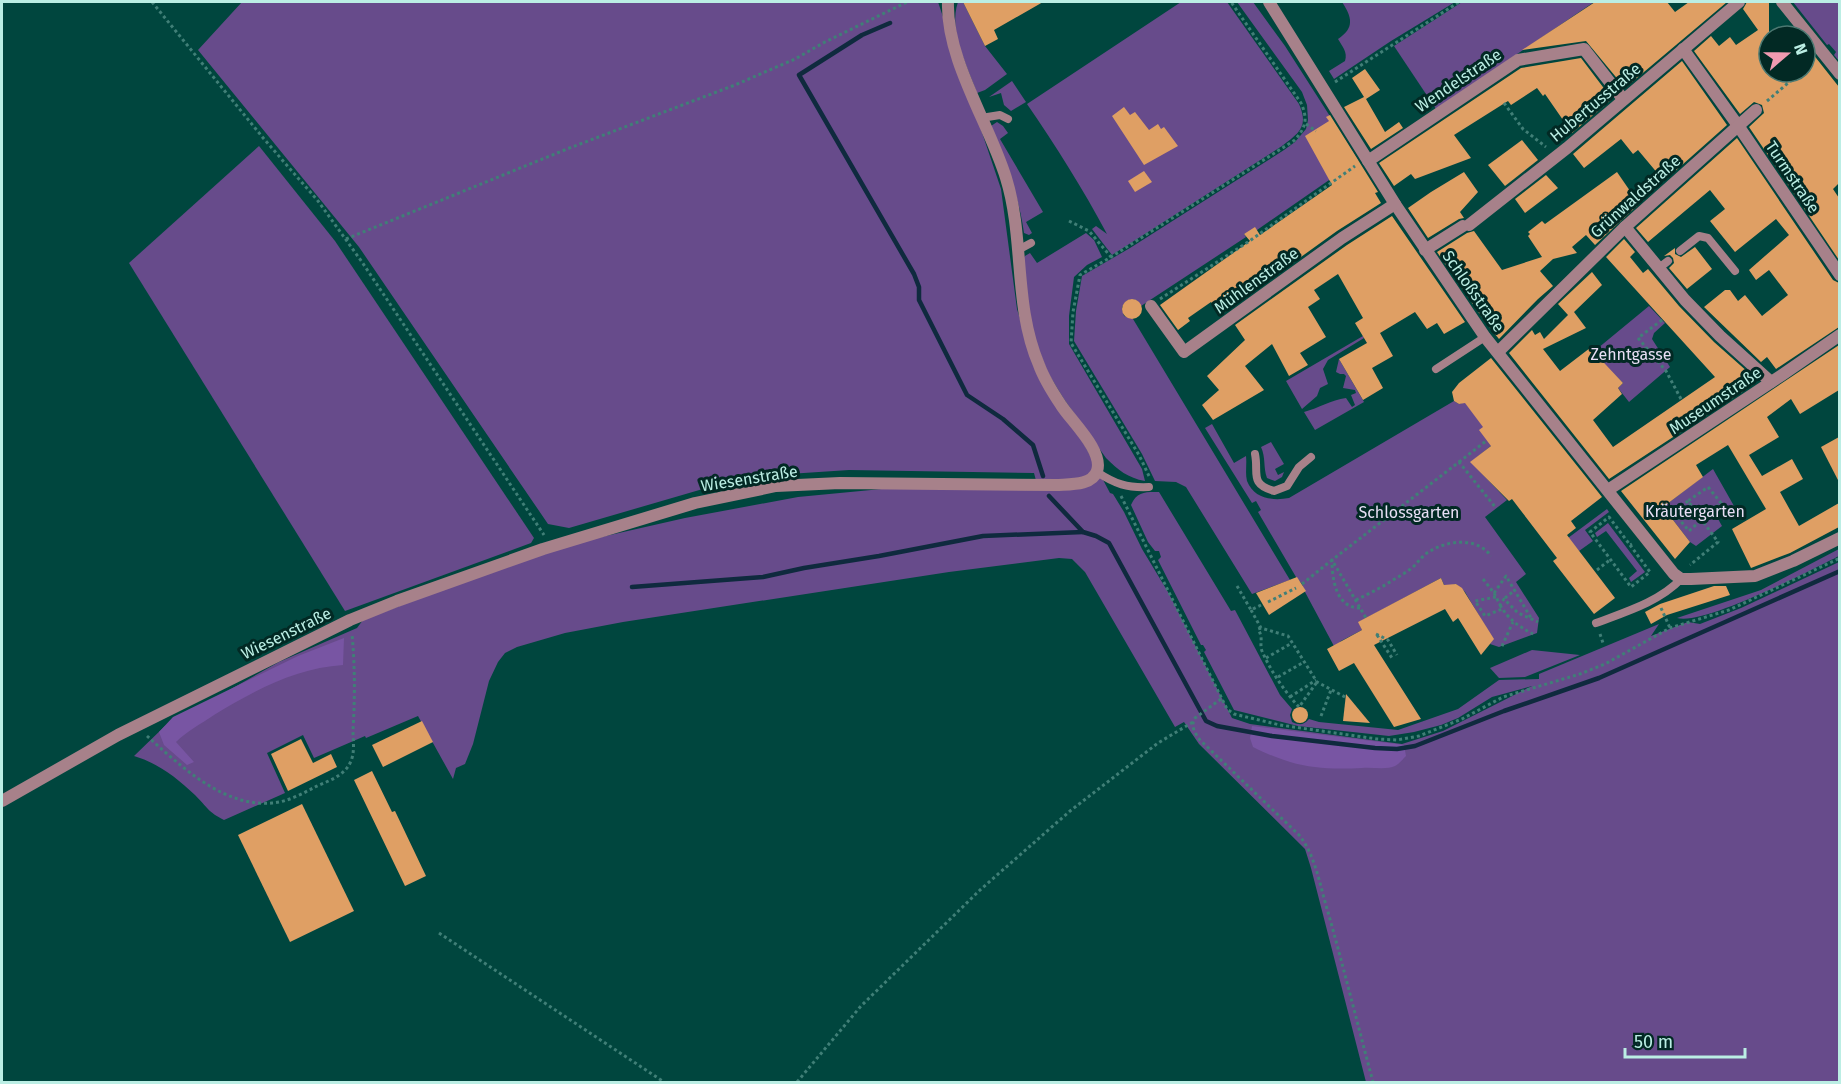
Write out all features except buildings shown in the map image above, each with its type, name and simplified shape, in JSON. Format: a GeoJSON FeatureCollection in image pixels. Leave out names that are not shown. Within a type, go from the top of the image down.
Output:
{"type":"FeatureCollection","features":[{"type":"Feature","properties":{"kind":"street"},"geometry":{"type":"LineString","coordinates":[[948,2],[949,21],[956,51],[1006,177],[1014,209],[1019,286],[1027,328],[1039,366],[1060,405],[1089,442],[1098,459],[1097,472]]}},
{"type":"Feature","properties":{"kind":"street","name":"Schloßstraße"},"geometry":{"type":"LineString","coordinates":[[1269,2],[1395,204],[1485,337],[1666,566],[1681,579]]}},
{"type":"Feature","properties":{"kind":"street","name":"Hubertusstraße"},"geometry":{"type":"LineString","coordinates":[[1425,250],[1466,225],[1556,157],[1739,2]]}},
{"type":"Feature","properties":{"kind":"street"},"geometry":{"type":"LineString","coordinates":[[1782,2],[1839,74]]}},
{"type":"Feature","properties":{"kind":"street","name":"Wendelstraße"},"geometry":{"type":"LineString","coordinates":[[1368,160],[1518,60],[1584,49],[1623,99]]}},
{"type":"Feature","properties":{"kind":"street","name":"Turmstraße"},"geometry":{"type":"LineString","coordinates":[[1683,49],[1839,275]]}},
{"type":"Feature","properties":{"kind":"street","name":"Grünwaldstraße"},"geometry":{"type":"LineString","coordinates":[[1498,352],[1625,226],[1756,110]]}},
{"type":"Feature","properties":{"kind":"street","name":"Mühlenstraße"},"geometry":{"type":"LineString","coordinates":[[1150,306],[1184,352],[1342,238],[1395,204]]}},
{"type":"Feature","properties":{"kind":"street"},"geometry":{"type":"LineString","coordinates":[[1625,226],[1664,264],[1685,300],[1720,336],[1771,382]]}},
{"type":"Feature","properties":{"kind":"street","name":"Museumstraße"},"geometry":{"type":"LineString","coordinates":[[1608,490],[1839,335]]}},
{"type":"Feature","properties":{"kind":"street","name":"Wiesenstraße"},"geometry":{"type":"LineString","coordinates":[[2,801],[136,727],[350,620],[552,546],[695,503],[776,486],[840,483],[1056,485],[1088,481],[1097,472]]}},
{"type":"Feature","properties":{"kind":"street"},"geometry":{"type":"LineString","coordinates":[[1681,579],[1755,576],[1793,561],[1839,538]]}},
{"type":"Feature","properties":{"kind":"lane"},"geometry":{"type":"LineString","coordinates":[[981,118],[1000,115],[1008,119]]}},
{"type":"Feature","properties":{"kind":"lane"},"geometry":{"type":"LineString","coordinates":[[1680,251],[1700,236],[1708,238],[1735,271]]}},
{"type":"Feature","properties":{"kind":"lane"},"geometry":{"type":"LineString","coordinates":[[1018,250],[1031,243]]}},
{"type":"Feature","properties":{"kind":"lane"},"geometry":{"type":"LineString","coordinates":[[1436,369],[1485,337]]}},
{"type":"Feature","properties":{"kind":"lane"},"geometry":{"type":"LineString","coordinates":[[1255,454],[1255,477],[1259,484],[1274,491],[1287,486],[1299,467],[1311,457]]}},
{"type":"Feature","properties":{"kind":"lane"},"geometry":{"type":"LineString","coordinates":[[1097,472],[1115,483],[1149,487]]}},
{"type":"Feature","properties":{"kind":"lane"},"geometry":{"type":"LineString","coordinates":[[1596,623],[1624,613],[1656,597],[1681,579]]}},
{"type":"Feature","properties":{"kind":"path"},"geometry":{"type":"LineString","coordinates":[[152,2],[318,201],[552,546]]}},
{"type":"Feature","properties":{"kind":"path"},"geometry":{"type":"LineString","coordinates":[[345,239],[567,149],[735,85],[795,59],[907,2]]}},
{"type":"Feature","properties":{"kind":"path"},"geometry":{"type":"LineString","coordinates":[[1149,487],[1149,473],[1071,343],[1073,312],[1080,274],[1111,257],[1295,140],[1306,124],[1306,114],[1301,103],[1231,2]]}},
{"type":"Feature","properties":{"kind":"path"},"geometry":{"type":"LineString","coordinates":[[1324,88],[1459,2]]}},
{"type":"Feature","properties":{"kind":"path"},"geometry":{"type":"LineString","coordinates":[[1756,110],[1787,84]]}},
{"type":"Feature","properties":{"kind":"path"},"geometry":{"type":"LineString","coordinates":[[1301,103],[1306,100]]}},
{"type":"Feature","properties":{"kind":"path"},"geometry":{"type":"LineString","coordinates":[[1504,103],[1522,129],[1534,136],[1556,157]]}},
{"type":"Feature","properties":{"kind":"path"},"geometry":{"type":"LineString","coordinates":[[1306,124],[1316,131]]}},
{"type":"Feature","properties":{"kind":"path"},"geometry":{"type":"LineString","coordinates":[[1150,306],[1368,160]]}},
{"type":"Feature","properties":{"kind":"path"},"geometry":{"type":"LineString","coordinates":[[1069,221],[1089,231],[1111,257]]}},
{"type":"Feature","properties":{"kind":"path"},"geometry":{"type":"LineString","coordinates":[[1662,320],[1638,338],[1666,371],[1681,399]]}},
{"type":"Feature","properties":{"kind":"path"},"geometry":{"type":"LineString","coordinates":[[1636,357],[1646,348]]}},
{"type":"Feature","properties":{"kind":"path"},"geometry":{"type":"LineString","coordinates":[[1302,584],[1486,441]]}},
{"type":"Feature","properties":{"kind":"path"},"geometry":{"type":"LineString","coordinates":[[1459,462],[1496,508]]}},
{"type":"Feature","properties":{"kind":"path"},"geometry":{"type":"LineString","coordinates":[[1115,483],[1227,709],[1234,714],[1280,725],[1377,739],[1397,740],[1440,729],[1503,697],[1597,667],[1670,628],[1729,610],[1839,558]]}},
{"type":"Feature","properties":{"kind":"path"},"geometry":{"type":"LineString","coordinates":[[1706,487],[1711,488],[1721,503],[1689,531],[1674,513],[1688,501],[1706,487]]}},
{"type":"Feature","properties":{"kind":"path"},"geometry":{"type":"LineString","coordinates":[[1681,579],[1690,565],[1718,542],[1688,501]]}},
{"type":"Feature","properties":{"kind":"path"},"geometry":{"type":"LineString","coordinates":[[1609,517],[1630,545],[1650,572],[1631,587],[1590,532],[1609,517]]}},
{"type":"Feature","properties":{"kind":"path"},"geometry":{"type":"LineString","coordinates":[[1630,545],[1643,535]]}},
{"type":"Feature","properties":{"kind":"path"},"geometry":{"type":"LineString","coordinates":[[1356,600],[1394,580],[1428,551],[1438,547],[1471,543],[1480,545],[1491,555]]}},
{"type":"Feature","properties":{"kind":"path"},"geometry":{"type":"LineString","coordinates":[[1597,570],[1611,559]]}},
{"type":"Feature","properties":{"kind":"path"},"geometry":{"type":"LineString","coordinates":[[1332,560],[1366,618]]}},
{"type":"Feature","properties":{"kind":"path"},"geometry":{"type":"LineString","coordinates":[[1332,560],[1336,591],[1350,606],[1360,608]]}},
{"type":"Feature","properties":{"kind":"path"},"geometry":{"type":"LineString","coordinates":[[1502,609],[1485,615],[1475,601],[1495,595],[1506,576],[1532,619]]}},
{"type":"Feature","properties":{"kind":"path"},"geometry":{"type":"LineString","coordinates":[[1483,579],[1513,622],[1533,634]]}},
{"type":"Feature","properties":{"kind":"path"},"geometry":{"type":"LineString","coordinates":[[1512,585],[1517,584]]}},
{"type":"Feature","properties":{"kind":"path"},"geometry":{"type":"LineString","coordinates":[[1237,586],[1261,628],[1288,636],[1316,681],[1345,697]]}},
{"type":"Feature","properties":{"kind":"path"},"geometry":{"type":"LineString","coordinates":[[1268,602],[1296,588]]}},
{"type":"Feature","properties":{"kind":"path"},"geometry":{"type":"LineString","coordinates":[[1500,604],[1515,590]]}},
{"type":"Feature","properties":{"kind":"path"},"geometry":{"type":"LineString","coordinates":[[1656,597],[1670,628]]}},
{"type":"Feature","properties":{"kind":"path"},"geometry":{"type":"LineString","coordinates":[[1504,599],[1518,613],[1538,622]]}},
{"type":"Feature","properties":{"kind":"path"},"geometry":{"type":"LineString","coordinates":[[1251,610],[1263,604]]}},
{"type":"Feature","properties":{"kind":"path"},"geometry":{"type":"LineString","coordinates":[[136,727],[225,796],[249,803],[274,803],[293,798],[340,775],[347,769],[354,749],[355,681],[350,620]]}},
{"type":"Feature","properties":{"kind":"path"},"geometry":{"type":"LineString","coordinates":[[1502,646],[1513,622]]}},
{"type":"Feature","properties":{"kind":"path"},"geometry":{"type":"LineString","coordinates":[[1261,628],[1258,629],[1263,636],[1261,649],[1290,697],[1299,707],[1316,681]]}},
{"type":"Feature","properties":{"kind":"path"},"geometry":{"type":"LineString","coordinates":[[1392,658],[1376,634],[1388,640],[1397,655]]}},
{"type":"Feature","properties":{"kind":"path"},"geometry":{"type":"LineString","coordinates":[[1600,635],[1603,644]]}},
{"type":"Feature","properties":{"kind":"path"},"geometry":{"type":"LineString","coordinates":[[1266,657],[1292,643]]}},
{"type":"Feature","properties":{"kind":"path"},"geometry":{"type":"LineString","coordinates":[[1278,677],[1304,662]]}},
{"type":"Feature","properties":{"kind":"path"},"geometry":{"type":"LineString","coordinates":[[1290,697],[1316,681]]}},
{"type":"Feature","properties":{"kind":"path"},"geometry":{"type":"LineString","coordinates":[[1321,716],[1331,690]]}},
{"type":"Feature","properties":{"kind":"path"},"geometry":{"type":"LineString","coordinates":[[797,1083],[861,1006],[980,890],[1070,811],[1158,743],[1193,722],[1207,708],[1221,699]]}},
{"type":"Feature","properties":{"kind":"path"},"geometry":{"type":"LineString","coordinates":[[1193,722],[1194,730],[1200,740],[1299,835],[1305,844],[1328,912],[1373,1083]]}},
{"type":"Feature","properties":{"kind":"path"},"geometry":{"type":"LineString","coordinates":[[439,933],[664,1083]]}},
{"type":"Feature","properties":{"kind":"green space"},"geometry":{"type":"Polygon","coordinates":[[[242,2],[938,2],[1001,189],[1017,309],[1036,372],[1084,444],[1110,493],[1113,494],[1124,512],[1142,549],[1168,592],[1232,718],[1250,724],[1402,744],[1443,731],[1532,686],[1492,697],[1458,718],[1441,725],[1389,736],[1298,726],[1234,710],[1204,652],[1206,650],[1201,645],[1158,560],[1161,557],[1159,551],[1155,551],[1148,542],[1131,505],[1133,500],[1142,493],[1159,492],[1231,611],[1235,610],[1280,695],[1292,709],[1290,715],[1292,722],[1299,724],[1309,719],[1398,730],[1458,709],[1499,680],[1539,679],[1539,674],[1659,624],[1651,636],[1688,622],[1700,624],[1741,608],[1839,562],[1839,1082],[1366,1082],[1305,849],[1199,744],[1184,722],[1175,727],[1085,572],[1072,559],[1059,558],[949,572],[623,622],[565,633],[517,647],[505,653],[498,662],[489,681],[473,744],[465,764],[456,768],[453,779],[418,716],[314,758],[303,735],[267,753],[285,793],[224,820],[214,814],[174,777],[159,767],[134,756],[165,726],[279,662],[357,628],[363,620],[544,550],[685,518],[798,497],[892,488],[1038,488],[1034,473],[849,470],[744,477],[569,528],[548,524],[359,247],[198,50],[242,2]]]}},
{"type":"Feature","properties":{"kind":"green space"},"geometry":{"type":"Polygon","coordinates":[[[958,2],[963,2],[985,46],[1007,74],[977,93],[957,36],[955,25],[958,2]]]}},
{"type":"Feature","properties":{"kind":"green space"},"geometry":{"type":"Polygon","coordinates":[[[1181,2],[1227,2],[1299,104],[1303,118],[1301,129],[1282,146],[1112,255],[1092,229],[1096,226],[1107,234],[1098,217],[1027,104],[1181,2]]]}},
{"type":"Feature","properties":{"kind":"green space"},"geometry":{"type":"Polygon","coordinates":[[[1237,2],[1253,2],[1285,46],[1358,160],[1257,230],[1244,234],[1246,237],[1141,306],[1136,300],[1131,299],[1125,302],[1122,308],[1124,316],[1133,319],[1290,580],[1252,594],[1186,487],[1176,482],[1155,481],[1142,454],[1074,341],[1082,276],[1284,150],[1295,142],[1306,129],[1307,105],[1302,92],[1237,2]]]}},
{"type":"Feature","properties":{"kind":"green space"},"geometry":{"type":"Polygon","coordinates":[[[1342,2],[1455,2],[1334,79],[1329,71],[1345,61],[1346,55],[1338,39],[1347,31],[1350,22],[1350,17],[1342,2]]]}},
{"type":"Feature","properties":{"kind":"green space"},"geometry":{"type":"Polygon","coordinates":[[[1462,2],[1594,2],[1436,109],[1394,46],[1462,2]]]}},
{"type":"Feature","properties":{"kind":"green space"},"geometry":{"type":"Polygon","coordinates":[[[1793,2],[1839,2],[1839,61],[1834,55],[1836,52],[1817,32],[1817,24],[1810,24],[1793,2]]]}},
{"type":"Feature","properties":{"kind":"green space"},"geometry":{"type":"Polygon","coordinates":[[[1012,81],[1026,102],[1011,111],[1004,105],[1001,93],[989,97],[1012,81]]]}},
{"type":"Feature","properties":{"kind":"green space"},"geometry":{"type":"Polygon","coordinates":[[[997,122],[1008,133],[1000,139],[1043,212],[1026,222],[1032,233],[1029,235],[1024,233],[1015,193],[992,130],[991,126],[997,122]]]}},
{"type":"Feature","properties":{"kind":"green space"},"geometry":{"type":"Polygon","coordinates":[[[259,146],[335,241],[534,538],[531,543],[345,611],[129,263],[259,146]]]}},
{"type":"Feature","properties":{"kind":"green space"},"geometry":{"type":"Polygon","coordinates":[[[1086,233],[1094,240],[1102,257],[1087,265],[1074,277],[1069,316],[1069,344],[1142,469],[1145,481],[1124,473],[1106,458],[1048,373],[1030,323],[1022,261],[1025,256],[1030,253],[1037,263],[1086,233]]]}},
{"type":"Feature","properties":{"kind":"green space","name":"Zehntgasse"},"geometry":{"type":"Polygon","coordinates":[[[1649,306],[1665,323],[1654,333],[1652,339],[1670,367],[1629,402],[1618,388],[1623,383],[1592,353],[1649,306]]]}},
{"type":"Feature","properties":{"kind":"green space"},"geometry":{"type":"Polygon","coordinates":[[[1363,336],[1364,338],[1328,360],[1323,369],[1328,384],[1320,388],[1317,396],[1302,409],[1286,381],[1363,336]]]}},
{"type":"Feature","properties":{"kind":"green space"},"geometry":{"type":"Polygon","coordinates":[[[1339,359],[1364,402],[1315,430],[1304,412],[1346,398],[1352,407],[1355,405],[1351,395],[1356,393],[1355,390],[1343,388],[1346,376],[1336,372],[1339,359]]]}},
{"type":"Feature","properties":{"kind":"green space","name":"Schlossgarten"},"geometry":{"type":"Polygon","coordinates":[[[1454,401],[1459,404],[1465,402],[1497,441],[1471,462],[1507,500],[1485,517],[1526,574],[1516,582],[1539,618],[1537,633],[1499,647],[1490,644],[1493,639],[1465,592],[1456,584],[1445,587],[1441,578],[1359,622],[1362,630],[1341,641],[1335,648],[1302,584],[1258,512],[1261,510],[1256,501],[1252,503],[1205,428],[1212,424],[1234,463],[1246,456],[1247,481],[1254,492],[1271,499],[1283,499],[1289,498],[1454,401]]]}},
{"type":"Feature","properties":{"kind":"green space"},"geometry":{"type":"Polygon","coordinates":[[[1271,442],[1284,464],[1275,469],[1278,475],[1284,472],[1282,477],[1275,481],[1267,478],[1261,447],[1271,442]]]}},
{"type":"Feature","properties":{"kind":"green space","name":"Kräutergarten"},"geometry":{"type":"Polygon","coordinates":[[[1713,469],[1734,506],[1717,517],[1722,526],[1696,546],[1690,542],[1663,507],[1713,469]]]}},
{"type":"Feature","properties":{"kind":"green space"},"geometry":{"type":"Polygon","coordinates":[[[1607,509],[1609,512],[1585,530],[1593,541],[1579,551],[1568,538],[1607,509]]]}},
{"type":"Feature","properties":{"kind":"green space"},"geometry":{"type":"Polygon","coordinates":[[[1608,523],[1645,572],[1631,582],[1629,578],[1637,571],[1606,531],[1597,537],[1595,533],[1608,523]]]}},
{"type":"Feature","properties":{"kind":"green space"},"geometry":{"type":"Polygon","coordinates":[[[1839,549],[1839,556],[1733,606],[1710,614],[1677,618],[1761,590],[1839,549]]]}},
{"type":"Feature","properties":{"kind":"green space"},"geometry":{"type":"Polygon","coordinates":[[[1532,650],[1580,655],[1525,677],[1499,678],[1490,668],[1532,650]]]}},
{"type":"Feature","properties":{"kind":"shaded area"},"geometry":{"type":"Polygon","coordinates":[[[344,638],[343,665],[308,671],[260,689],[180,738],[176,742],[194,762],[187,765],[164,745],[159,732],[173,717],[298,656],[344,638]]]}},
{"type":"Feature","properties":{"kind":"shaded area"},"geometry":{"type":"Polygon","coordinates":[[[1252,726],[1404,745],[1406,756],[1396,765],[1388,768],[1306,766],[1267,754],[1253,747],[1250,738],[1252,726]]]}},
{"type":"Feature","properties":{"kind":"waterway"},"geometry":{"type":"LineString","coordinates":[[890,23],[862,35],[799,75],[914,274],[919,287],[919,300],[967,395],[1003,419],[1033,445],[1043,476]]}},
{"type":"Feature","properties":{"kind":"waterway"},"geometry":{"type":"LineString","coordinates":[[1049,496],[1083,532],[1109,543],[1206,721],[1217,726],[1272,736],[1375,748],[1397,749],[1415,746],[1504,711],[1599,678],[1840,571]]}},
{"type":"Feature","properties":{"kind":"waterway"},"geometry":{"type":"LineString","coordinates":[[632,587],[763,577],[983,536],[1083,532]]}}]}
